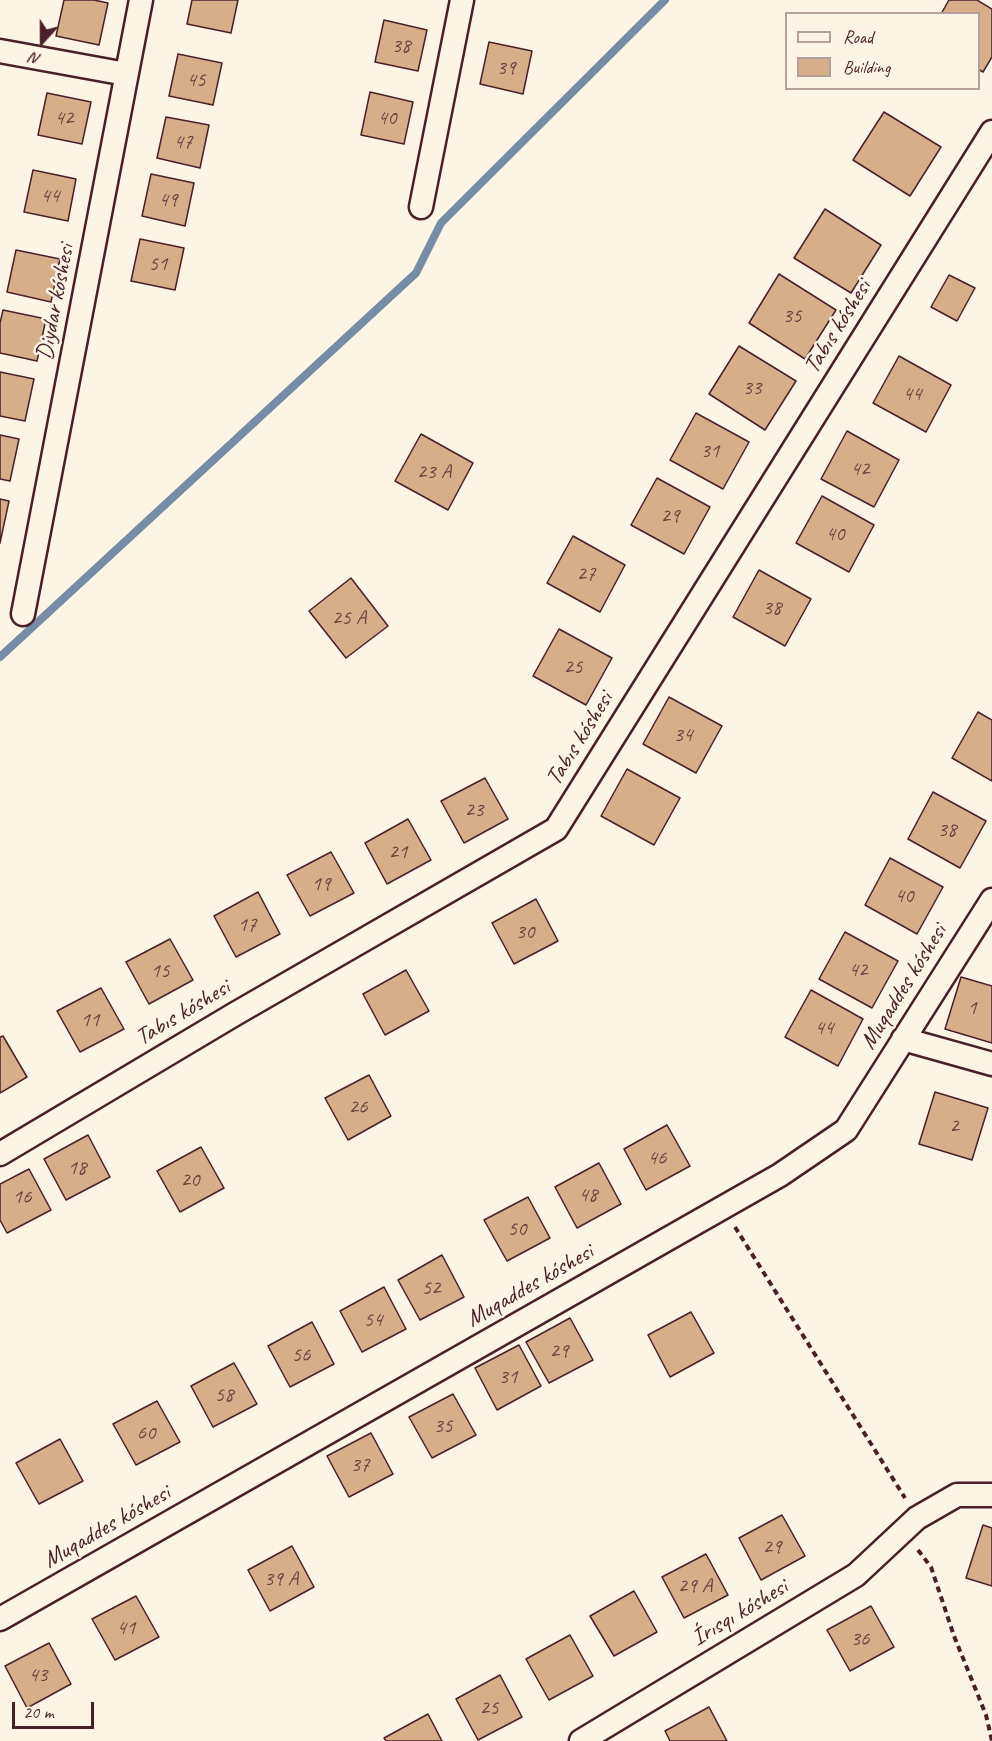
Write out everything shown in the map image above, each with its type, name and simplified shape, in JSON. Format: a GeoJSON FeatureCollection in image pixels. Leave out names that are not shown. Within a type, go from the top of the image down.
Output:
{"type":"FeatureCollection","features":[{"type":"Feature","properties":{"kind":"street","name":"Diydar kóshesi"},"geometry":{"type":"LineString","coordinates":[[23,614],[141,0]]}},
{"type":"Feature","properties":{"kind":"street"},"geometry":{"type":"LineString","coordinates":[[421,207],[462,0]]}},
{"type":"Feature","properties":{"kind":"street"},"geometry":{"type":"LineString","coordinates":[[0,51],[126,74]]}},
{"type":"Feature","properties":{"kind":"street","name":"Tabıs kóshesi"},"geometry":{"type":"LineString","coordinates":[[0,1154],[235,1014],[556,829],[992,132]]}},
{"type":"Feature","properties":{"kind":"street","name":"Muqaddes kóshesi"},"geometry":{"type":"LineString","coordinates":[[0,1619],[780,1175],[846,1130],[992,900]]}},
{"type":"Feature","properties":{"kind":"street"},"geometry":{"type":"LineString","coordinates":[[903,1039],[992,1064]]}},
{"type":"Feature","properties":{"kind":"street","name":"Írısqı kóshesi"},"geometry":{"type":"LineString","coordinates":[[581,1741],[856,1575],[917,1518],[957,1495],[992,1495]]}},
{"type":"Feature","properties":{"kind":"path"},"geometry":{"type":"LineString","coordinates":[[723,1207],[917,1518],[918,1551],[931,1568],[954,1636],[986,1715],[992,1741]]}},
{"type":"Feature","properties":{"kind":"building"},"geometry":{"type":"Polygon","coordinates":[[[64,0],[94,0],[108,3],[99,45],[56,36],[64,0]]]}},
{"type":"Feature","properties":{"kind":"building"},"geometry":{"type":"Polygon","coordinates":[[[192,0],[238,0],[231,33],[187,24],[192,0]]]}},
{"type":"Feature","properties":{"kind":"building"},"geometry":{"type":"Polygon","coordinates":[[[949,0],[977,0],[992,9],[992,57],[983,72],[980,70],[980,12],[942,12],[949,0]]]}},
{"type":"Feature","properties":{"kind":"building"},"geometry":{"type":"Polygon","coordinates":[[[384,20],[427,30],[418,71],[375,62],[384,20]]]}},
{"type":"Feature","properties":{"kind":"building"},"geometry":{"type":"Polygon","coordinates":[[[489,42],[532,51],[523,94],[480,84],[489,42]]]}},
{"type":"Feature","properties":{"kind":"building"},"geometry":{"type":"Polygon","coordinates":[[[178,54],[222,63],[213,105],[169,96],[178,54]]]}},
{"type":"Feature","properties":{"kind":"building"},"geometry":{"type":"Polygon","coordinates":[[[370,92],[413,102],[404,144],[361,135],[370,92]]]}},
{"type":"Feature","properties":{"kind":"building"},"geometry":{"type":"Polygon","coordinates":[[[47,93],[91,102],[82,144],[38,135],[47,93]]]}},
{"type":"Feature","properties":{"kind":"building"},"geometry":{"type":"Polygon","coordinates":[[[884,112],[941,147],[910,196],[853,160],[884,112]]]}},
{"type":"Feature","properties":{"kind":"building"},"geometry":{"type":"Polygon","coordinates":[[[166,117],[209,125],[200,168],[157,158],[166,117]]]}},
{"type":"Feature","properties":{"kind":"building"},"geometry":{"type":"Polygon","coordinates":[[[33,170],[76,179],[68,221],[24,212],[33,170]]]}},
{"type":"Feature","properties":{"kind":"building"},"geometry":{"type":"Polygon","coordinates":[[[151,174],[194,183],[185,226],[142,216],[151,174]]]}},
{"type":"Feature","properties":{"kind":"building"},"geometry":{"type":"Polygon","coordinates":[[[825,209],[881,245],[851,293],[794,258],[825,209]]]}},
{"type":"Feature","properties":{"kind":"building"},"geometry":{"type":"Polygon","coordinates":[[[140,239],[184,248],[175,290],[131,281],[140,239]]]}},
{"type":"Feature","properties":{"kind":"building"},"geometry":{"type":"Polygon","coordinates":[[[16,250],[60,259],[51,302],[7,292],[16,250]]]}},
{"type":"Feature","properties":{"kind":"building"},"geometry":{"type":"Polygon","coordinates":[[[779,274],[836,310],[805,359],[749,323],[779,274]]]}},
{"type":"Feature","properties":{"kind":"building"},"geometry":{"type":"Polygon","coordinates":[[[949,275],[975,288],[957,321],[931,307],[949,275]]]}},
{"type":"Feature","properties":{"kind":"building"},"geometry":{"type":"Polygon","coordinates":[[[3,310],[46,319],[37,361],[0,353],[0,323],[3,310]]]}},
{"type":"Feature","properties":{"kind":"building"},"geometry":{"type":"Polygon","coordinates":[[[739,346],[796,381],[765,430],[709,394],[739,346]]]}},
{"type":"Feature","properties":{"kind":"building"},"geometry":{"type":"Polygon","coordinates":[[[899,356],[951,385],[926,432],[873,403],[899,356]]]}},
{"type":"Feature","properties":{"kind":"building"},"geometry":{"type":"Polygon","coordinates":[[[0,372],[34,379],[25,421],[0,416],[0,372]]]}},
{"type":"Feature","properties":{"kind":"building"},"geometry":{"type":"Polygon","coordinates":[[[696,413],[749,442],[723,489],[670,460],[696,413]]]}},
{"type":"Feature","properties":{"kind":"building"},"geometry":{"type":"Polygon","coordinates":[[[847,431],[899,460],[874,507],[821,479],[847,431]]]}},
{"type":"Feature","properties":{"kind":"building"},"geometry":{"type":"Polygon","coordinates":[[[421,434],[473,463],[448,510],[395,481],[421,434]]]}},
{"type":"Feature","properties":{"kind":"building"},"geometry":{"type":"Polygon","coordinates":[[[0,435],[19,439],[10,481],[0,479],[0,435]]]}},
{"type":"Feature","properties":{"kind":"building"},"geometry":{"type":"Polygon","coordinates":[[[657,478],[710,507],[684,554],[631,525],[657,478]]]}},
{"type":"Feature","properties":{"kind":"building"},"geometry":{"type":"Polygon","coordinates":[[[822,496],[874,525],[849,572],[796,543],[822,496]]]}},
{"type":"Feature","properties":{"kind":"building"},"geometry":{"type":"Polygon","coordinates":[[[0,499],[9,501],[0,543],[0,499]]]}},
{"type":"Feature","properties":{"kind":"building"},"geometry":{"type":"Polygon","coordinates":[[[573,536],[625,565],[600,612],[547,583],[573,536]]]}},
{"type":"Feature","properties":{"kind":"building"},"geometry":{"type":"Polygon","coordinates":[[[759,570],[811,599],[785,646],[733,617],[759,570]]]}},
{"type":"Feature","properties":{"kind":"building"},"geometry":{"type":"Polygon","coordinates":[[[351,578],[388,626],[346,658],[309,611],[351,578]]]}},
{"type":"Feature","properties":{"kind":"building"},"geometry":{"type":"Polygon","coordinates":[[[559,629],[612,658],[586,705],[533,676],[559,629]]]}},
{"type":"Feature","properties":{"kind":"building"},"geometry":{"type":"Polygon","coordinates":[[[669,697],[722,726],[696,773],[643,744],[669,697]]]}},
{"type":"Feature","properties":{"kind":"building"},"geometry":{"type":"Polygon","coordinates":[[[978,712],[992,720],[992,781],[952,758],[978,712]]]}},
{"type":"Feature","properties":{"kind":"building"},"geometry":{"type":"Polygon","coordinates":[[[627,769],[680,798],[654,845],[601,816],[627,769]]]}},
{"type":"Feature","properties":{"kind":"building"},"geometry":{"type":"Polygon","coordinates":[[[485,778],[508,819],[464,843],[441,801],[485,778]]]}},
{"type":"Feature","properties":{"kind":"building"},"geometry":{"type":"Polygon","coordinates":[[[933,792],[986,821],[960,868],[908,839],[933,792]]]}},
{"type":"Feature","properties":{"kind":"building"},"geometry":{"type":"Polygon","coordinates":[[[408,819],[431,860],[387,884],[365,843],[408,819]]]}},
{"type":"Feature","properties":{"kind":"building"},"geometry":{"type":"Polygon","coordinates":[[[331,852],[354,893],[310,916],[287,875],[331,852]]]}},
{"type":"Feature","properties":{"kind":"building"},"geometry":{"type":"Polygon","coordinates":[[[890,858],[943,887],[917,934],[865,905],[890,858]]]}},
{"type":"Feature","properties":{"kind":"building"},"geometry":{"type":"Polygon","coordinates":[[[258,892],[280,934],[236,957],[214,916],[258,892]]]}},
{"type":"Feature","properties":{"kind":"building"},"geometry":{"type":"Polygon","coordinates":[[[536,899],[558,941],[514,964],[492,923],[536,899]]]}},
{"type":"Feature","properties":{"kind":"building"},"geometry":{"type":"Polygon","coordinates":[[[845,932],[898,961],[872,1008],[819,979],[845,932]]]}},
{"type":"Feature","properties":{"kind":"building"},"geometry":{"type":"Polygon","coordinates":[[[170,939],[193,980],[149,1004],[126,962],[170,939]]]}},
{"type":"Feature","properties":{"kind":"building"},"geometry":{"type":"Polygon","coordinates":[[[406,970],[429,1011],[385,1035],[363,994],[406,970]]]}},
{"type":"Feature","properties":{"kind":"building"},"geometry":{"type":"Polygon","coordinates":[[[961,977],[992,986],[992,1043],[945,1029],[961,977]]]}},
{"type":"Feature","properties":{"kind":"building"},"geometry":{"type":"Polygon","coordinates":[[[101,988],[124,1029],[80,1052],[57,1011],[101,988]]]}},
{"type":"Feature","properties":{"kind":"building"},"geometry":{"type":"Polygon","coordinates":[[[811,990],[863,1019],[838,1066],[785,1037],[811,990]]]}},
{"type":"Feature","properties":{"kind":"building"},"geometry":{"type":"Polygon","coordinates":[[[3,1036],[27,1077],[0,1093],[0,1037],[3,1036]]]}},
{"type":"Feature","properties":{"kind":"building"},"geometry":{"type":"Polygon","coordinates":[[[369,1075],[391,1116],[348,1140],[325,1098],[369,1075]]]}},
{"type":"Feature","properties":{"kind":"building"},"geometry":{"type":"Polygon","coordinates":[[[935,1092],[988,1108],[972,1160],[919,1144],[935,1092]]]}},
{"type":"Feature","properties":{"kind":"building"},"geometry":{"type":"Polygon","coordinates":[[[667,1125],[690,1166],[646,1190],[624,1149],[667,1125]]]}},
{"type":"Feature","properties":{"kind":"building"},"geometry":{"type":"Polygon","coordinates":[[[88,1135],[110,1177],[66,1200],[44,1159],[88,1135]]]}},
{"type":"Feature","properties":{"kind":"building"},"geometry":{"type":"Polygon","coordinates":[[[201,1147],[224,1188],[180,1212],[157,1171],[201,1147]]]}},
{"type":"Feature","properties":{"kind":"building"},"geometry":{"type":"Polygon","coordinates":[[[599,1163],[621,1204],[577,1228],[555,1187],[599,1163]]]}},
{"type":"Feature","properties":{"kind":"building"},"geometry":{"type":"Polygon","coordinates":[[[29,1169],[51,1210],[7,1233],[0,1220],[0,1184],[29,1169]]]}},
{"type":"Feature","properties":{"kind":"building"},"geometry":{"type":"Polygon","coordinates":[[[528,1197],[550,1238],[507,1261],[484,1220],[528,1197]]]}},
{"type":"Feature","properties":{"kind":"building"},"geometry":{"type":"Polygon","coordinates":[[[442,1255],[464,1297],[420,1320],[398,1280],[442,1255]]]}},
{"type":"Feature","properties":{"kind":"building"},"geometry":{"type":"Polygon","coordinates":[[[384,1287],[406,1329],[362,1352],[340,1311],[384,1287]]]}},
{"type":"Feature","properties":{"kind":"building"},"geometry":{"type":"Polygon","coordinates":[[[691,1312],[714,1353],[670,1377],[648,1335],[691,1312]]]}},
{"type":"Feature","properties":{"kind":"building"},"geometry":{"type":"Polygon","coordinates":[[[570,1318],[593,1360],[549,1383],[526,1342],[570,1318]]]}},
{"type":"Feature","properties":{"kind":"building"},"geometry":{"type":"Polygon","coordinates":[[[312,1322],[334,1364],[290,1387],[268,1346],[312,1322]]]}},
{"type":"Feature","properties":{"kind":"building"},"geometry":{"type":"Polygon","coordinates":[[[519,1345],[541,1386],[497,1410],[475,1368],[519,1345]]]}},
{"type":"Feature","properties":{"kind":"building"},"geometry":{"type":"Polygon","coordinates":[[[234,1363],[257,1404],[213,1427],[191,1386],[234,1363]]]}},
{"type":"Feature","properties":{"kind":"building"},"geometry":{"type":"Polygon","coordinates":[[[453,1394],[476,1435],[432,1458],[409,1417],[453,1394]]]}},
{"type":"Feature","properties":{"kind":"building"},"geometry":{"type":"Polygon","coordinates":[[[157,1401],[180,1442],[136,1465],[113,1424],[157,1401]]]}},
{"type":"Feature","properties":{"kind":"building"},"geometry":{"type":"Polygon","coordinates":[[[371,1433],[393,1474],[349,1497],[327,1456],[371,1433]]]}},
{"type":"Feature","properties":{"kind":"building"},"geometry":{"type":"Polygon","coordinates":[[[60,1439],[83,1481],[39,1504],[16,1463],[60,1439]]]}},
{"type":"Feature","properties":{"kind":"building"},"geometry":{"type":"Polygon","coordinates":[[[782,1515],[805,1556],[761,1580],[739,1538],[782,1515]]]}},
{"type":"Feature","properties":{"kind":"building"},"geometry":{"type":"Polygon","coordinates":[[[983,1525],[992,1528],[992,1586],[966,1578],[983,1525]]]}},
{"type":"Feature","properties":{"kind":"building"},"geometry":{"type":"Polygon","coordinates":[[[292,1546],[314,1587],[270,1611],[248,1570],[292,1546]]]}},
{"type":"Feature","properties":{"kind":"building"},"geometry":{"type":"Polygon","coordinates":[[[706,1554],[728,1595],[684,1618],[662,1577],[706,1554]]]}},
{"type":"Feature","properties":{"kind":"building"},"geometry":{"type":"Polygon","coordinates":[[[634,1591],[657,1632],[614,1656],[590,1616],[634,1591]]]}},
{"type":"Feature","properties":{"kind":"building"},"geometry":{"type":"Polygon","coordinates":[[[136,1596],[159,1637],[115,1660],[92,1619],[136,1596]]]}},
{"type":"Feature","properties":{"kind":"building"},"geometry":{"type":"Polygon","coordinates":[[[871,1606],[894,1647],[850,1671],[827,1630],[871,1606]]]}},
{"type":"Feature","properties":{"kind":"building"},"geometry":{"type":"Polygon","coordinates":[[[570,1635],[593,1676],[549,1700],[526,1659],[570,1635]]]}},
{"type":"Feature","properties":{"kind":"building"},"geometry":{"type":"Polygon","coordinates":[[[49,1643],[71,1684],[27,1708],[5,1666],[49,1643]]]}},
{"type":"Feature","properties":{"kind":"building"},"geometry":{"type":"Polygon","coordinates":[[[500,1675],[522,1717],[478,1740],[456,1699],[500,1675]]]}},
{"type":"Feature","properties":{"kind":"building"},"geometry":{"type":"Polygon","coordinates":[[[709,1707],[727,1741],[670,1741],[665,1731],[709,1707]]]}},
{"type":"Feature","properties":{"kind":"building"},"geometry":{"type":"Polygon","coordinates":[[[428,1714],[442,1741],[386,1741],[384,1738],[428,1714]]]}},
{"type":"Feature","properties":{"kind":"waterway"},"geometry":{"type":"LineString","coordinates":[[0,657],[416,273],[441,223],[665,0]]}}]}
